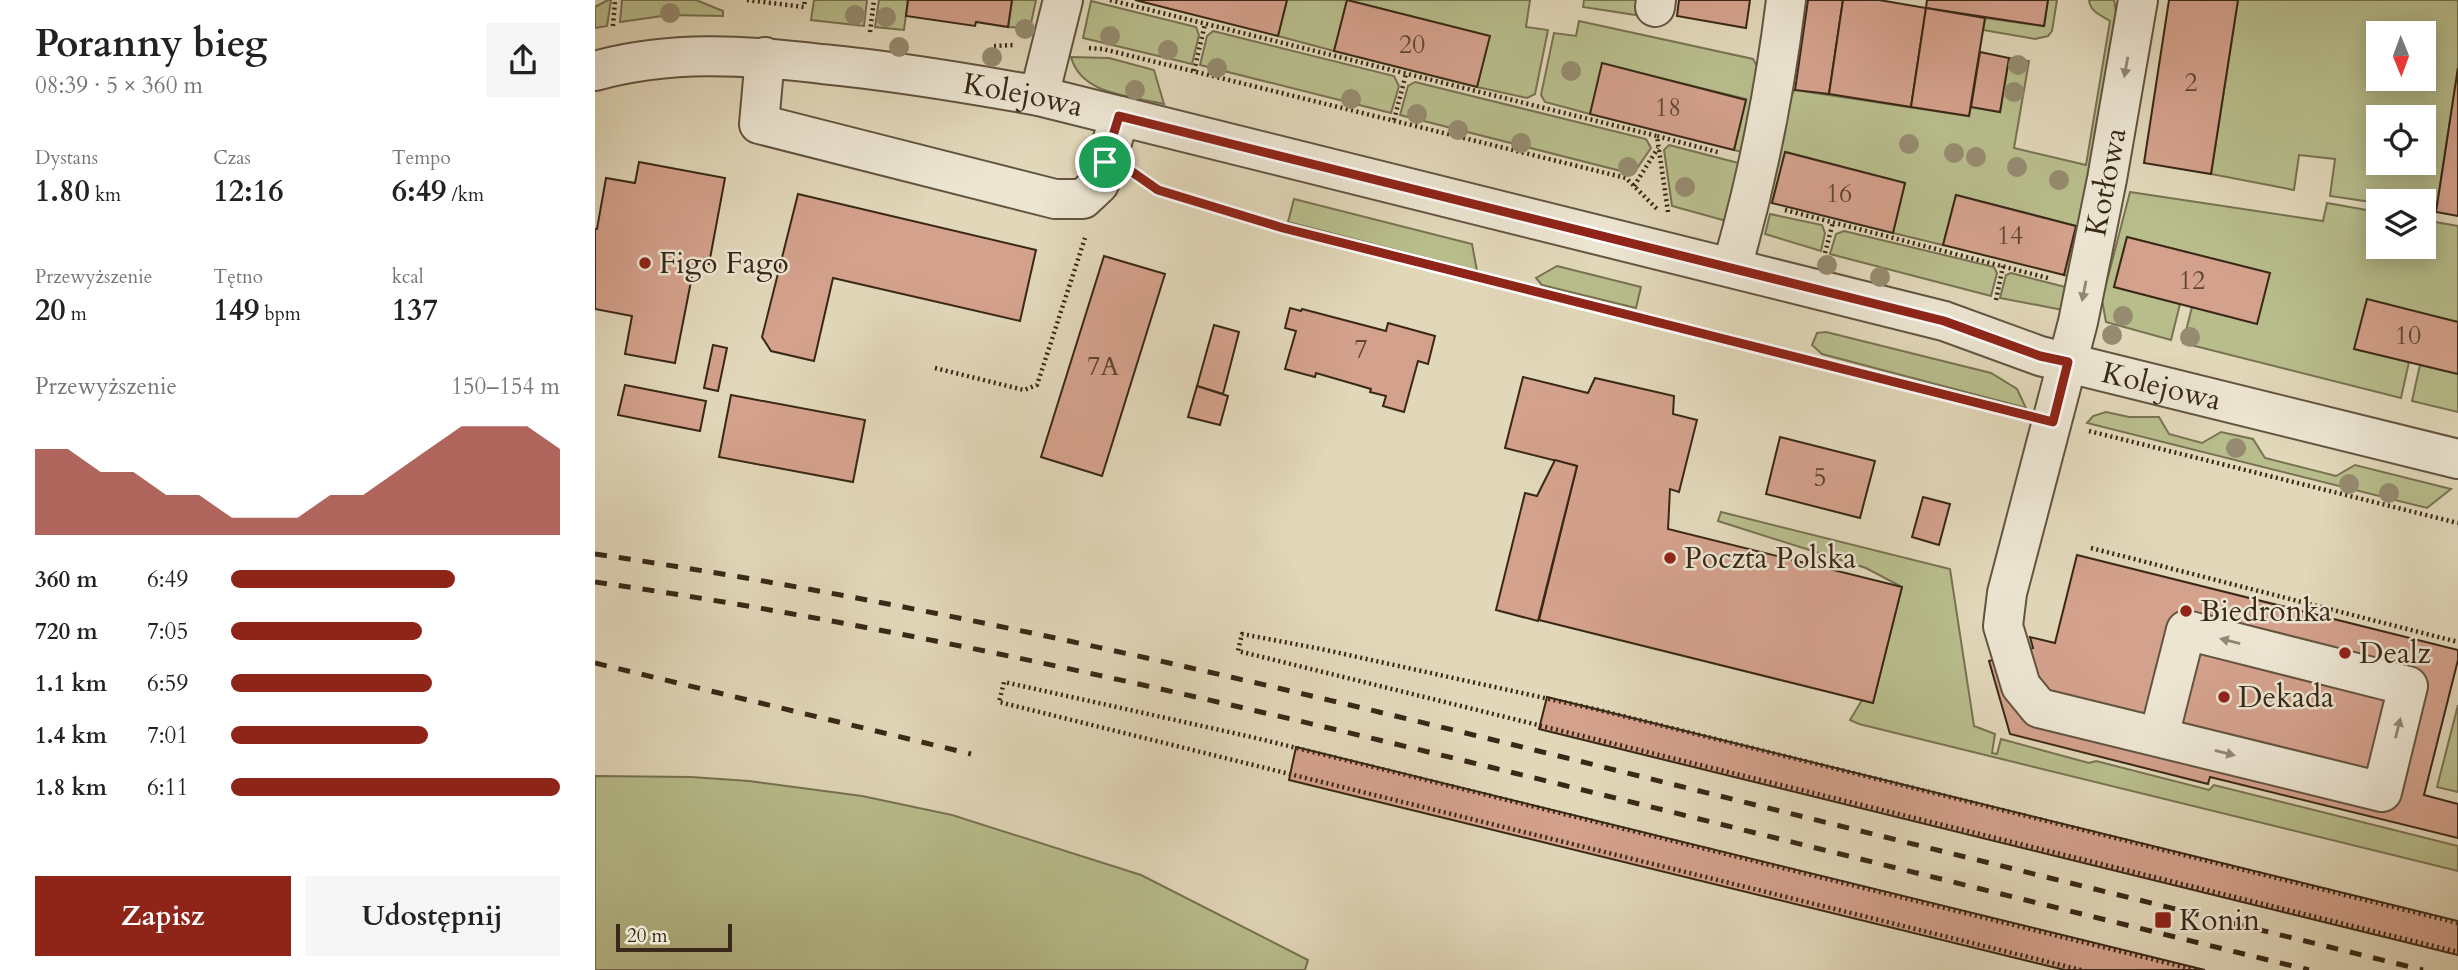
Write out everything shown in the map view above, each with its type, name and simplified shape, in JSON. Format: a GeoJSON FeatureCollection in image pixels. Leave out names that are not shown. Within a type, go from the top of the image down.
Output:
{"type":"FeatureCollection","features":[{"type":"Feature","properties":{"kind":"street"},"geometry":{"type":"LineString","coordinates":[[1039,96],[1063,0]]}},
{"type":"Feature","properties":{"kind":"street"},"geometry":{"type":"LineString","coordinates":[[1732,267],[1779,62],[1786,0]]}},
{"type":"Feature","properties":{"kind":"street","name":"Kotłowa"},"geometry":{"type":"LineString","coordinates":[[2138,0],[2085,287],[2053,422],[2007,593],[2003,626],[2021,686],[2039,708],[2382,792],[2408,686],[2186,630],[2159,736]]}},
{"type":"Feature","properties":{"kind":"street"},"geometry":{"type":"LineString","coordinates":[[765,57],[759,124],[1055,199],[1083,199],[1099,184],[1119,116]]}},
{"type":"Feature","properties":{"kind":"street","name":"Kolejowa"},"geometry":{"type":"LineString","coordinates":[[595,71],[626,62],[673,58],[765,57],[940,78],[1039,96],[1944,321],[2040,356],[2458,458]]}},
{"type":"Feature","properties":{"kind":"path"},"geometry":{"type":"LineString","coordinates":[[612,38],[615,0]]}},
{"type":"Feature","properties":{"kind":"path"},"geometry":{"type":"LineString","coordinates":[[747,0],[804,7],[805,0]]}},
{"type":"Feature","properties":{"kind":"path"},"geometry":{"type":"LineString","coordinates":[[869,40],[874,0]]}},
{"type":"Feature","properties":{"kind":"path"},"geometry":{"type":"LineString","coordinates":[[1110,0],[1734,156]]}},
{"type":"Feature","properties":{"kind":"path"},"geometry":{"type":"LineString","coordinates":[[1194,71],[1205,24]]}},
{"type":"Feature","properties":{"kind":"path"},"geometry":{"type":"LineString","coordinates":[[1394,121],[1406,74]]}},
{"type":"Feature","properties":{"kind":"path"},"geometry":{"type":"LineString","coordinates":[[1657,136],[1669,217]]}},
{"type":"Feature","properties":{"kind":"path"},"geometry":{"type":"LineString","coordinates":[[1634,186],[1659,147]]}},
{"type":"Feature","properties":{"kind":"path"},"geometry":{"type":"LineString","coordinates":[[1105,162],[1128,169],[1158,190],[1283,228],[2458,523]]}},
{"type":"Feature","properties":{"kind":"path"},"geometry":{"type":"LineString","coordinates":[[935,368],[1024,390],[1037,385],[1084,244],[1087,216],[1083,199]]}},
{"type":"Feature","properties":{"kind":"path"},"geometry":{"type":"LineString","coordinates":[[1775,208],[2085,287]]}},
{"type":"Feature","properties":{"kind":"path"},"geometry":{"type":"LineString","coordinates":[[1824,257],[1833,222]]}},
{"type":"Feature","properties":{"kind":"path"},"geometry":{"type":"LineString","coordinates":[[1995,301],[2003,266]]}},
{"type":"Feature","properties":{"kind":"path"},"geometry":{"type":"LineString","coordinates":[[2091,548],[2458,642]]}},
{"type":"Feature","properties":{"kind":"path"},"geometry":{"type":"LineString","coordinates":[[2458,923],[1595,709],[1444,675],[1242,634],[1238,651],[2458,952]]}},
{"type":"Feature","properties":{"kind":"path"},"geometry":{"type":"LineString","coordinates":[[2081,970],[999,702],[1004,682],[1270,741],[2196,970]]}},
{"type":"Feature","properties":{"kind":"green space"},"geometry":{"type":"Polygon","coordinates":[[[611,0],[607,26],[595,28],[595,7],[611,0]]]}},
{"type":"Feature","properties":{"kind":"green space"},"geometry":{"type":"Polygon","coordinates":[[[622,0],[696,0],[723,11],[723,16],[669,15],[620,22],[622,0]]]}},
{"type":"Feature","properties":{"kind":"green space"},"geometry":{"type":"Polygon","coordinates":[[[814,0],[867,0],[864,26],[811,20],[814,0]]]}},
{"type":"Feature","properties":{"kind":"green space"},"geometry":{"type":"Polygon","coordinates":[[[879,0],[908,0],[904,30],[875,27],[879,0]]]}},
{"type":"Feature","properties":{"kind":"green space"},"geometry":{"type":"Polygon","coordinates":[[[1012,0],[1036,0],[1030,28],[1008,27],[1012,0]]]}},
{"type":"Feature","properties":{"kind":"green space"},"geometry":{"type":"Polygon","coordinates":[[[1287,0],[1347,0],[1334,51],[1278,36],[1287,0]]]}},
{"type":"Feature","properties":{"kind":"green space"},"geometry":{"type":"Polygon","coordinates":[[[1347,0],[1530,0],[1526,27],[1548,30],[1535,94],[1527,98],[1477,87],[1489,36],[1347,0]]]}},
{"type":"Feature","properties":{"kind":"green space"},"geometry":{"type":"Polygon","coordinates":[[[1584,0],[1639,0],[1636,15],[1583,7],[1584,0]]]}},
{"type":"Feature","properties":{"kind":"green space"},"geometry":{"type":"Polygon","coordinates":[[[2048,0],[2057,0],[2052,31],[2048,36],[2035,39],[1983,30],[1985,18],[2044,26],[2048,0]]]}},
{"type":"Feature","properties":{"kind":"green space"},"geometry":{"type":"Polygon","coordinates":[[[2089,0],[2114,0],[2118,23],[2095,135],[2078,279],[2064,275],[2076,226],[1956,195],[1943,245],[1893,233],[1905,183],[1786,152],[1772,203],[1757,198],[1788,99],[1795,90],[1969,116],[1971,107],[2000,112],[2009,58],[2029,61],[2014,148],[2086,165],[2110,21],[2094,10],[2089,0]]]}},
{"type":"Feature","properties":{"kind":"green space"},"geometry":{"type":"Polygon","coordinates":[[[2238,0],[2458,0],[2458,68],[2436,212],[2436,189],[2366,189],[2366,201],[2330,196],[2335,159],[2299,155],[2294,190],[2211,174],[2238,0]]]}},
{"type":"Feature","properties":{"kind":"green space"},"geometry":{"type":"Polygon","coordinates":[[[1091,1],[1196,27],[1199,35],[1192,64],[1083,38],[1091,1]]]}},
{"type":"Feature","properties":{"kind":"green space"},"geometry":{"type":"Polygon","coordinates":[[[1579,21],[1753,59],[1765,81],[1749,154],[1734,150],[1746,99],[1603,64],[1590,114],[1545,102],[1541,95],[1554,33],[1576,36],[1579,21]]]}},
{"type":"Feature","properties":{"kind":"green space"},"geometry":{"type":"Polygon","coordinates":[[[1213,31],[1394,76],[1399,86],[1391,113],[1200,65],[1207,36],[1213,31]]]}},
{"type":"Feature","properties":{"kind":"green space"},"geometry":{"type":"Polygon","coordinates":[[[1071,57],[1109,58],[1154,70],[1164,104],[1123,96],[1096,86],[1077,70],[1071,57]]]}},
{"type":"Feature","properties":{"kind":"green space"},"geometry":{"type":"Polygon","coordinates":[[[1415,82],[1646,139],[1651,148],[1633,174],[1400,115],[1408,86],[1415,82]]]}},
{"type":"Feature","properties":{"kind":"green space"},"geometry":{"type":"Polygon","coordinates":[[[1669,145],[1746,165],[1730,222],[1672,206],[1664,150],[1669,145]]]}},
{"type":"Feature","properties":{"kind":"green space"},"geometry":{"type":"Polygon","coordinates":[[[2130,192],[2323,221],[2327,203],[2366,210],[2366,259],[2436,259],[2436,222],[2458,226],[2458,322],[2367,300],[2355,349],[2409,362],[2401,398],[2183,343],[2192,307],[2257,323],[2269,273],[2127,237],[2114,287],[2180,304],[2171,340],[2106,322],[2102,300],[2130,192]]]}},
{"type":"Feature","properties":{"kind":"green space"},"geometry":{"type":"Polygon","coordinates":[[[1294,199],[1472,244],[1477,271],[1288,222],[1294,199]]]}},
{"type":"Feature","properties":{"kind":"green space"},"geometry":{"type":"Polygon","coordinates":[[[1770,214],[1822,225],[1825,233],[1821,251],[1765,234],[1770,214]]]}},
{"type":"Feature","properties":{"kind":"green space"},"geometry":{"type":"Polygon","coordinates":[[[1844,231],[1994,267],[1997,273],[1991,296],[1830,254],[1836,234],[1844,231]]]}},
{"type":"Feature","properties":{"kind":"green space"},"geometry":{"type":"Polygon","coordinates":[[[1557,266],[1641,287],[1636,308],[1542,285],[1536,278],[1557,266]]]}},
{"type":"Feature","properties":{"kind":"green space"},"geometry":{"type":"Polygon","coordinates":[[[2011,273],[2073,289],[2063,310],[2000,298],[2006,275],[2011,273]]]}},
{"type":"Feature","properties":{"kind":"green space"},"geometry":{"type":"Polygon","coordinates":[[[1826,332],[1991,373],[2017,389],[2026,408],[1822,354],[1812,345],[1817,333],[1826,332]]]}},
{"type":"Feature","properties":{"kind":"green space"},"geometry":{"type":"Polygon","coordinates":[[[2420,365],[2458,374],[2458,412],[2412,401],[2420,365]]]}},
{"type":"Feature","properties":{"kind":"green space"},"geometry":{"type":"Polygon","coordinates":[[[2106,412],[2129,417],[2159,417],[2169,434],[2202,443],[2221,432],[2253,439],[2265,458],[2336,476],[2355,465],[2451,489],[2427,508],[2087,423],[2093,416],[2106,412]]]}},
{"type":"Feature","properties":{"kind":"green space"},"geometry":{"type":"Polygon","coordinates":[[[1721,512],[1950,569],[1974,726],[1995,734],[1992,753],[1997,754],[2001,739],[2089,763],[2096,761],[2209,790],[2214,785],[2458,846],[2458,871],[1850,720],[1862,700],[1873,702],[1902,587],[1866,568],[1718,521],[1721,512]]]}},
{"type":"Feature","properties":{"kind":"green space"},"geometry":{"type":"Polygon","coordinates":[[[2458,705],[2458,792],[2437,787],[2458,705]]]}},
{"type":"Feature","properties":{"kind":"green space"},"geometry":{"type":"Polygon","coordinates":[[[595,776],[691,777],[749,781],[862,796],[952,815],[1141,875],[1308,960],[1305,970],[595,970],[595,776]]]}},
{"type":"Feature","properties":{"kind":"building"},"geometry":{"type":"Polygon","coordinates":[[[908,0],[1012,0],[1008,27],[976,22],[975,26],[906,16],[908,0]]]}},
{"type":"Feature","properties":{"kind":"building"},"geometry":{"type":"Polygon","coordinates":[[[1135,0],[1287,0],[1278,36],[1135,0]]]}},
{"type":"Feature","properties":{"kind":"building"},"geometry":{"type":"Polygon","coordinates":[[[1347,0],[1490,36],[1477,87],[1334,51],[1347,0]]]}},
{"type":"Feature","properties":{"kind":"building"},"geometry":{"type":"Polygon","coordinates":[[[1679,0],[1750,0],[1746,28],[1677,16],[1679,0]]]}},
{"type":"Feature","properties":{"kind":"building"},"geometry":{"type":"Polygon","coordinates":[[[1808,0],[1843,0],[1829,94],[1795,90],[1808,0]]]}},
{"type":"Feature","properties":{"kind":"building"},"geometry":{"type":"Polygon","coordinates":[[[1843,0],[1879,0],[1926,8],[1911,107],[1829,94],[1843,0]]]}},
{"type":"Feature","properties":{"kind":"building"},"geometry":{"type":"Polygon","coordinates":[[[1927,0],[2048,0],[2044,26],[1926,8],[1927,0]]]}},
{"type":"Feature","properties":{"kind":"building"},"geometry":{"type":"Polygon","coordinates":[[[2169,0],[2238,0],[2211,174],[2144,163],[2169,0]]]}},
{"type":"Feature","properties":{"kind":"building"},"geometry":{"type":"Polygon","coordinates":[[[1926,8],[1985,18],[1969,116],[1911,107],[1926,8]]]}},
{"type":"Feature","properties":{"kind":"building"},"geometry":{"type":"Polygon","coordinates":[[[1980,52],[2009,58],[2000,112],[1971,107],[1980,52]]]}},
{"type":"Feature","properties":{"kind":"building"},"geometry":{"type":"Polygon","coordinates":[[[1602,63],[1746,100],[1734,150],[1590,114],[1602,63]]]}},
{"type":"Feature","properties":{"kind":"building"},"geometry":{"type":"Polygon","coordinates":[[[2458,68],[2458,216],[2436,212],[2458,68]]]}},
{"type":"Feature","properties":{"kind":"building"},"geometry":{"type":"Polygon","coordinates":[[[1785,152],[1905,183],[1893,233],[1772,203],[1785,152]]]}},
{"type":"Feature","properties":{"kind":"building","name":"Figo Fago"},"geometry":{"type":"Polygon","coordinates":[[[639,162],[725,178],[709,264],[695,261],[675,363],[625,354],[632,316],[595,309],[595,229],[606,178],[635,183],[639,162]]]}},
{"type":"Feature","properties":{"kind":"building"},"geometry":{"type":"Polygon","coordinates":[[[798,194],[1036,250],[1020,321],[833,278],[814,361],[771,351],[762,337],[798,194]]]}},
{"type":"Feature","properties":{"kind":"building"},"geometry":{"type":"Polygon","coordinates":[[[1956,195],[2076,226],[2064,275],[1943,245],[1956,195]]]}},
{"type":"Feature","properties":{"kind":"building"},"geometry":{"type":"Polygon","coordinates":[[[2127,237],[2270,273],[2257,324],[2114,287],[2127,237]]]}},
{"type":"Feature","properties":{"kind":"building"},"geometry":{"type":"Polygon","coordinates":[[[1104,256],[1165,274],[1102,476],[1041,457],[1104,256]]]}},
{"type":"Feature","properties":{"kind":"building"},"geometry":{"type":"Polygon","coordinates":[[[2367,299],[2458,322],[2458,374],[2354,349],[2367,299]]]}},
{"type":"Feature","properties":{"kind":"building"},"geometry":{"type":"Polygon","coordinates":[[[1290,308],[1386,331],[1388,323],[1435,336],[1428,364],[1418,361],[1404,412],[1383,406],[1386,396],[1370,392],[1371,389],[1316,373],[1315,377],[1285,369],[1296,331],[1285,328],[1290,308]]]}},
{"type":"Feature","properties":{"kind":"building"},"geometry":{"type":"Polygon","coordinates":[[[1214,325],[1239,332],[1223,394],[1197,386],[1214,325]]]}},
{"type":"Feature","properties":{"kind":"building"},"geometry":{"type":"Polygon","coordinates":[[[713,345],[727,348],[718,391],[704,388],[713,345]]]}},
{"type":"Feature","properties":{"kind":"building","name":"Poczta Polska"},"geometry":{"type":"Polygon","coordinates":[[[1523,377],[1588,393],[1595,378],[1674,396],[1673,414],[1697,420],[1679,492],[1670,489],[1668,529],[1902,587],[1873,703],[1539,620],[1577,466],[1505,448],[1523,377]]]}},
{"type":"Feature","properties":{"kind":"building"},"geometry":{"type":"Polygon","coordinates":[[[625,385],[706,401],[700,431],[618,415],[625,385]]]}},
{"type":"Feature","properties":{"kind":"building"},"geometry":{"type":"Polygon","coordinates":[[[1197,386],[1228,396],[1220,425],[1188,417],[1197,386]]]}},
{"type":"Feature","properties":{"kind":"building"},"geometry":{"type":"Polygon","coordinates":[[[731,395],[865,420],[853,482],[719,457],[731,395]]]}},
{"type":"Feature","properties":{"kind":"building"},"geometry":{"type":"Polygon","coordinates":[[[1780,437],[1875,461],[1860,518],[1766,494],[1780,437]]]}},
{"type":"Feature","properties":{"kind":"building"},"geometry":{"type":"Polygon","coordinates":[[[1555,460],[1577,466],[1538,621],[1496,610],[1525,493],[1537,496],[1555,460]]]}},
{"type":"Feature","properties":{"kind":"building"},"geometry":{"type":"Polygon","coordinates":[[[1923,497],[1950,504],[1939,545],[1912,537],[1923,497]]]}},
{"type":"Feature","properties":{"kind":"building","name":"Dekada"},"geometry":{"type":"Polygon","coordinates":[[[2077,555],[2458,650],[2458,660],[2424,795],[2458,804],[2458,838],[2210,777],[2208,784],[2010,734],[1989,661],[2033,648],[2030,637],[2055,643],[2077,555]]]}},
{"type":"Feature","properties":{"kind":"building"},"geometry":{"type":"Polygon","coordinates":[[[1547,697],[2458,921],[2458,955],[1539,729],[1547,697]]]}},
{"type":"Feature","properties":{"kind":"building"},"geometry":{"type":"Polygon","coordinates":[[[1296,747],[2205,970],[2065,970],[1289,780],[1296,747]]]}},
{"type":"Feature","properties":{"kind":"railway"},"geometry":{"type":"LineString","coordinates":[[595,554],[726,575],[985,623],[1243,680],[2423,970]]}},
{"type":"Feature","properties":{"kind":"railway"},"geometry":{"type":"LineString","coordinates":[[595,582],[839,622],[1202,698],[2309,970]]}},
{"type":"Feature","properties":{"kind":"railway"},"geometry":{"type":"LineString","coordinates":[[595,663],[971,754]]}},
{"type":"Feature","properties":{"kind":"place","name":"Figo Fago"},"geometry":{"type":"Point","coordinates":[645,263]}},
{"type":"Feature","properties":{"kind":"place","name":"Poczta Polska"},"geometry":{"type":"Point","coordinates":[1670,558]}},
{"type":"Feature","properties":{"kind":"place","name":"Biedronka"},"geometry":{"type":"Point","coordinates":[2186,611]}},
{"type":"Feature","properties":{"kind":"place","name":"Dealz"},"geometry":{"type":"Point","coordinates":[2345,653]}},
{"type":"Feature","properties":{"kind":"place","name":"Dekada"},"geometry":{"type":"Point","coordinates":[2224,697]}},
{"type":"Feature","properties":{"kind":"place","name":"Konin"},"geometry":{"type":"Point","coordinates":[2163,920]}},
{"type":"Feature","properties":{"kind":"route"},"geometry":{"type":"LineString","coordinates":[[1119,116],[1944,321],[2040,356],[2068,362],[2053,422],[1283,228],[1158,190],[1128,169],[1105,162],[1119,116]]}}]}
